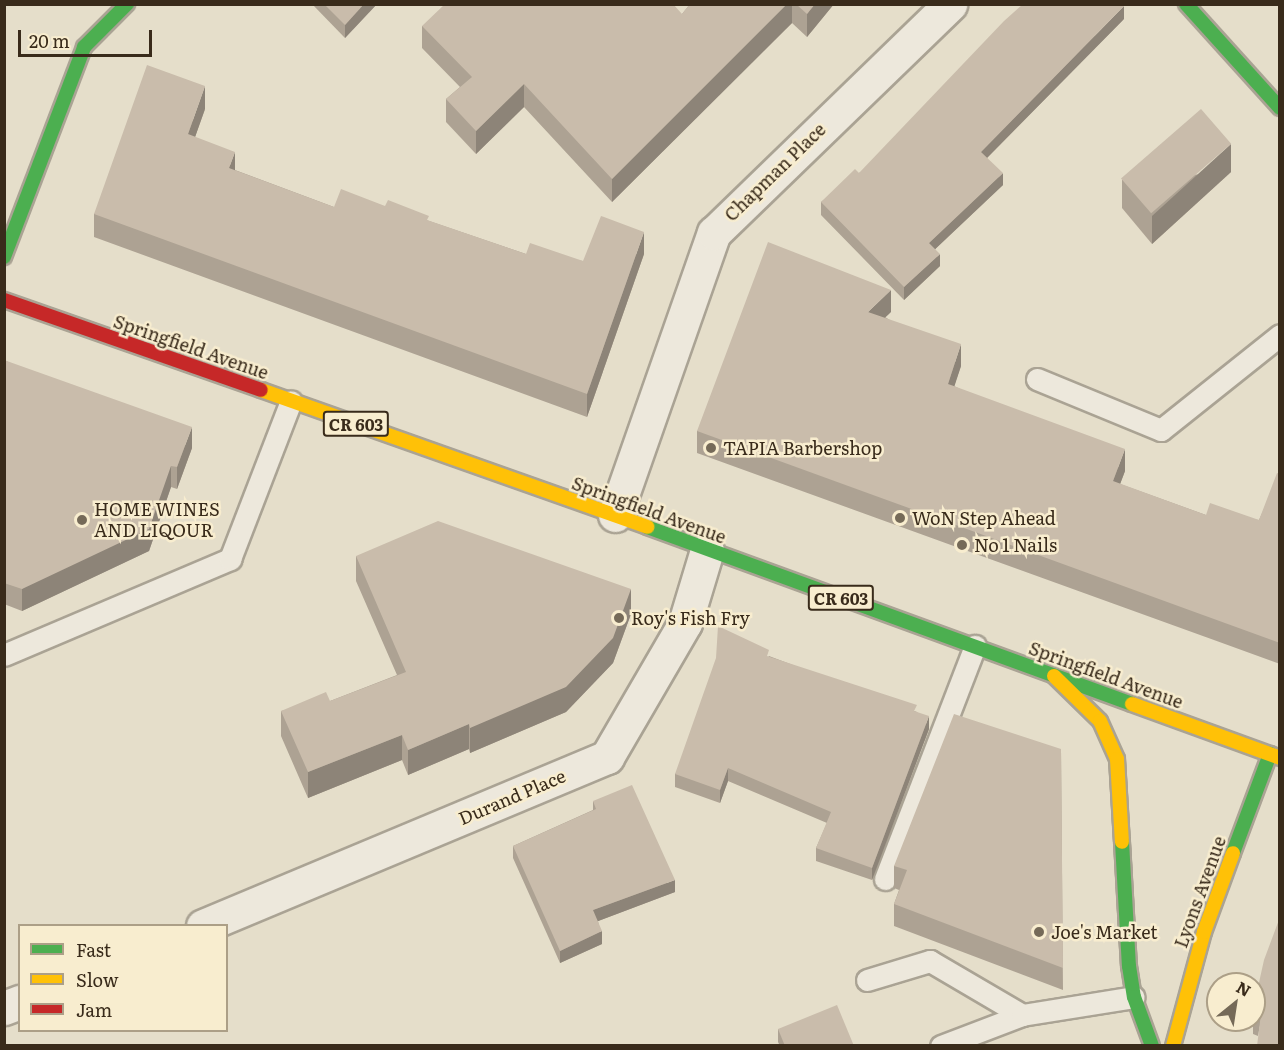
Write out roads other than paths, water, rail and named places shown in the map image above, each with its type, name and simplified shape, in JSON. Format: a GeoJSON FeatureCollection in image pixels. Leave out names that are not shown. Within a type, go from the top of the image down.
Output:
{"type":"FeatureCollection","features":[{"type":"Feature","properties":{"kind":"main road"},"geometry":{"type":"LineString","coordinates":[[4,257],[84,47],[127,4]]}},
{"type":"Feature","properties":{"kind":"main road"},"geometry":{"type":"LineString","coordinates":[[1186,4],[1280,108]]}},
{"type":"Feature","properties":{"kind":"main road","name":"Springfield Avenue"},"geometry":{"type":"LineString","coordinates":[[4,300],[615,515],[1275,756]]}},
{"type":"Feature","properties":{"kind":"main road"},"geometry":{"type":"LineString","coordinates":[[1050,673],[1100,721],[1117,759],[1126,938],[1134,996],[1152,1046]]}},
{"type":"Feature","properties":{"kind":"main road","name":"Lyons Avenue"},"geometry":{"type":"LineString","coordinates":[[1173,1046],[1204,932],[1275,756]]}},
{"type":"Feature","properties":{"kind":"street","name":"Chapman Place"},"geometry":{"type":"LineString","coordinates":[[615,515],[714,233],[950,4]]}},
{"type":"Feature","properties":{"kind":"street","name":"Durand Place"},"geometry":{"type":"LineString","coordinates":[[208,924],[607,757],[685,623],[707,550]]}},
{"type":"Feature","properties":{"kind":"lane"},"geometry":{"type":"LineString","coordinates":[[1037,379],[1161,430],[1280,335]]}},
{"type":"Feature","properties":{"kind":"lane"},"geometry":{"type":"LineString","coordinates":[[4,656],[230,559],[291,401]]}},
{"type":"Feature","properties":{"kind":"lane"},"geometry":{"type":"LineString","coordinates":[[885,879],[975,646]]}},
{"type":"Feature","properties":{"kind":"lane"},"geometry":{"type":"LineString","coordinates":[[867,980],[930,961],[1022,1015]]}},
{"type":"Feature","properties":{"kind":"lane"},"geometry":{"type":"LineString","coordinates":[[941,1046],[1022,1015],[1134,996]]}},
{"type":"Feature","properties":{"kind":"place","name":"TAPIA Barbershop"},"geometry":{"type":"Point","coordinates":[711,448]}},
{"type":"Feature","properties":{"kind":"place","name":"WoN Step Ahead"},"geometry":{"type":"Point","coordinates":[900,518]}},
{"type":"Feature","properties":{"kind":"place","name":"HOME WINES AND LIQOUR"},"geometry":{"type":"Point","coordinates":[82,520]}},
{"type":"Feature","properties":{"kind":"place","name":"No 1 Nails"},"geometry":{"type":"Point","coordinates":[962,545]}},
{"type":"Feature","properties":{"kind":"place","name":"Roy's Fish Fry"},"geometry":{"type":"Point","coordinates":[619,618]}},
{"type":"Feature","properties":{"kind":"place","name":"Joe's Market"},"geometry":{"type":"Point","coordinates":[1039,932]}}]}
